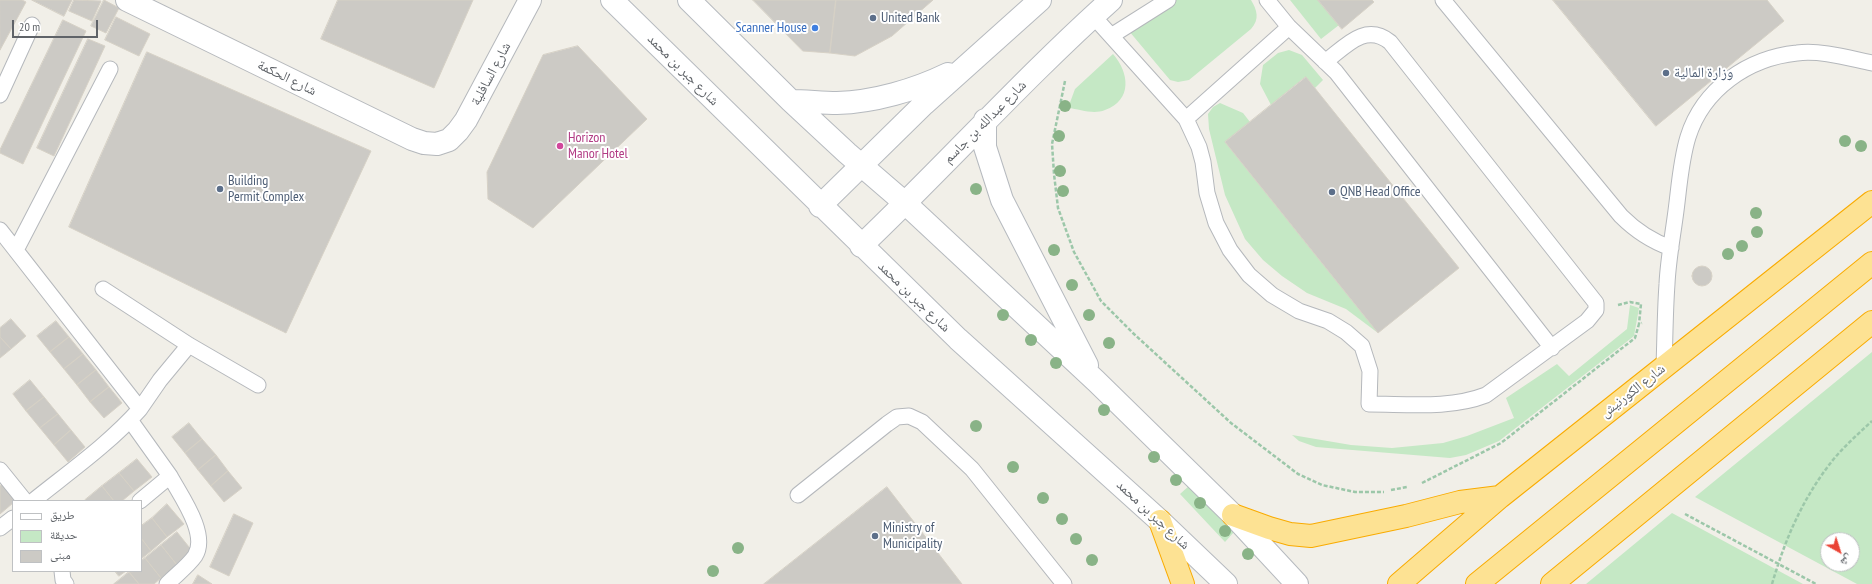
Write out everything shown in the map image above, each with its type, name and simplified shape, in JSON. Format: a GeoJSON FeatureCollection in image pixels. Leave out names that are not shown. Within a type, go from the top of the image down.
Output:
{"type":"FeatureCollection","features":[{"type":"Feature","properties":{"kind":"highway","name":"شارع الكورنيش"},"geometry":{"type":"LineString","coordinates":[[1399,584],[1500,497],[1872,202]]}},
{"type":"Feature","properties":{"kind":"highway"},"geometry":{"type":"LineString","coordinates":[[1477,584],[1872,263]]}},
{"type":"Feature","properties":{"kind":"highway"},"geometry":{"type":"LineString","coordinates":[[1552,584],[1872,322]]}},
{"type":"Feature","properties":{"kind":"highway"},"geometry":{"type":"LineString","coordinates":[[1233,515],[1290,534],[1311,536],[1406,516],[1460,502],[1500,497]]}},
{"type":"Feature","properties":{"kind":"highway"},"geometry":{"type":"LineString","coordinates":[[1160,521],[1183,584]]}},
{"type":"Feature","properties":{"kind":"street","name":"شارع الحكمة"},"geometry":{"type":"LineString","coordinates":[[127,0],[412,139],[424,143],[437,144],[449,140]]}},
{"type":"Feature","properties":{"kind":"street","name":"شارع جبر بن محمد"},"geometry":{"type":"LineString","coordinates":[[612,0],[820,206],[958,339],[1160,521],[1226,584]]}},
{"type":"Feature","properties":{"kind":"street"},"geometry":{"type":"LineString","coordinates":[[689,0],[791,101],[905,203],[1096,381],[1233,515],[1296,584]]}},
{"type":"Feature","properties":{"kind":"street"},"geometry":{"type":"LineString","coordinates":[[820,206],[924,104],[1040,0]]}},
{"type":"Feature","properties":{"kind":"street","name":"شارع عبدالله بن جاسم"},"geometry":{"type":"LineString","coordinates":[[861,246],[985,120],[1112,0]]}},
{"type":"Feature","properties":{"kind":"street","name":"شارع السافلية"},"geometry":{"type":"LineString","coordinates":[[449,140],[466,120],[533,2]]}},
{"type":"Feature","properties":{"kind":"street"},"geometry":{"type":"LineString","coordinates":[[791,101],[837,103],[875,98],[929,84],[971,62]]}},
{"type":"Feature","properties":{"kind":"street"},"geometry":{"type":"LineString","coordinates":[[985,120],[985,147],[1002,200],[1096,381]]}},
{"type":"Feature","properties":{"kind":"lane"},"geometry":{"type":"LineString","coordinates":[[1111,36],[1168,0]]}},
{"type":"Feature","properties":{"kind":"lane"},"geometry":{"type":"LineString","coordinates":[[1267,0],[1289,27],[1340,78],[1552,348]]}},
{"type":"Feature","properties":{"kind":"lane"},"geometry":{"type":"LineString","coordinates":[[1443,0],[1621,216],[1636,231],[1655,242],[1671,248]]}},
{"type":"Feature","properties":{"kind":"lane"},"geometry":{"type":"LineString","coordinates":[[1094,17],[1186,119],[1199,147],[1203,162],[1207,193],[1216,223],[1230,250],[1249,275],[1272,295],[1299,311],[1328,321],[1346,332],[1362,346],[1370,370],[1369,404],[1453,404],[1470,401],[1486,395],[1552,348],[1592,316],[1596,310],[1596,302],[1390,42],[1384,38],[1369,34],[1355,39],[1325,62]]}},
{"type":"Feature","properties":{"kind":"lane"},"geometry":{"type":"LineString","coordinates":[[0,95],[32,24]]}},
{"type":"Feature","properties":{"kind":"lane"},"geometry":{"type":"LineString","coordinates":[[1186,119],[1289,27]]}},
{"type":"Feature","properties":{"kind":"lane"},"geometry":{"type":"LineString","coordinates":[[1664,366],[1667,284],[1682,166],[1688,137],[1700,110],[1719,87],[1743,69],[1769,58],[1798,53],[1828,55],[1872,63]]}},
{"type":"Feature","properties":{"kind":"lane"},"geometry":{"type":"LineString","coordinates":[[16,250],[110,69]]}},
{"type":"Feature","properties":{"kind":"lane"},"geometry":{"type":"LineString","coordinates":[[0,230],[140,409]]}},
{"type":"Feature","properties":{"kind":"lane"},"geometry":{"type":"LineString","coordinates":[[103,289],[189,345],[258,385]]}},
{"type":"Feature","properties":{"kind":"lane"},"geometry":{"type":"LineString","coordinates":[[34,500],[130,420],[189,345]]}},
{"type":"Feature","properties":{"kind":"lane"},"geometry":{"type":"LineString","coordinates":[[798,495],[887,424],[897,417],[909,416],[922,422],[972,469],[1020,527],[1064,584]]}},
{"type":"Feature","properties":{"kind":"lane"},"geometry":{"type":"LineString","coordinates":[[130,420],[170,476],[198,531],[200,543],[196,555],[166,584]]}},
{"type":"Feature","properties":{"kind":"lane"},"geometry":{"type":"LineString","coordinates":[[0,470],[24,500]]}},
{"type":"Feature","properties":{"kind":"lane"},"geometry":{"type":"LineString","coordinates":[[141,500],[170,476]]}},
{"type":"Feature","properties":{"kind":"lane"},"geometry":{"type":"LineString","coordinates":[[0,528],[12,519]]}},
{"type":"Feature","properties":{"kind":"lane"},"geometry":{"type":"LineString","coordinates":[[62,572],[63,580],[66,584]]}},
{"type":"Feature","properties":{"kind":"path"},"geometry":{"type":"LineString","coordinates":[[1066,77],[1052,144],[1058,208],[1074,252],[1101,301],[1134,334],[1231,423],[1298,474],[1322,485],[1355,492],[1382,492],[1408,486]]}},
{"type":"Feature","properties":{"kind":"path"},"geometry":{"type":"LineString","coordinates":[[1415,485],[1459,466],[1501,443],[1635,338],[1639,324],[1641,304],[1630,302]]}},
{"type":"Feature","properties":{"kind":"path"},"geometry":{"type":"LineString","coordinates":[[1639,324],[1666,312]]}},
{"type":"Feature","properties":{"kind":"path"},"geometry":{"type":"LineString","coordinates":[[1772,584],[1798,512],[1829,464],[1872,421]]}},
{"type":"Feature","properties":{"kind":"path"},"geometry":{"type":"LineString","coordinates":[[1685,514],[1816,584]]}},
{"type":"Feature","properties":{"kind":"green space"},"geometry":{"type":"Polygon","coordinates":[[[1175,0],[1251,0],[1255,7],[1257,18],[1251,29],[1189,80],[1178,82],[1170,80],[1129,31],[1175,0]]]}},
{"type":"Feature","properties":{"kind":"green space"},"geometry":{"type":"Polygon","coordinates":[[[1290,0],[1318,0],[1339,25],[1321,39],[1290,0]]]}},
{"type":"Feature","properties":{"kind":"green space"},"geometry":{"type":"Polygon","coordinates":[[[1289,50],[1302,55],[1323,80],[1315,88],[1305,77],[1271,105],[1260,84],[1263,65],[1278,53],[1289,50]]]}},
{"type":"Feature","properties":{"kind":"green space"},"geometry":{"type":"Polygon","coordinates":[[[1113,54],[1125,77],[1126,85],[1120,100],[1105,110],[1096,112],[1068,108],[1075,89],[1113,54]]]}},
{"type":"Feature","properties":{"kind":"green space"},"geometry":{"type":"Polygon","coordinates":[[[1220,103],[1243,113],[1250,122],[1225,142],[1378,333],[1346,309],[1307,293],[1282,276],[1263,260],[1245,239],[1225,195],[1209,129],[1208,114],[1213,107],[1220,103]]]}},
{"type":"Feature","properties":{"kind":"green space"},"geometry":{"type":"Polygon","coordinates":[[[1630,305],[1639,308],[1634,336],[1499,441],[1466,455],[1450,458],[1316,447],[1299,441],[1292,435],[1351,445],[1392,448],[1443,443],[1467,436],[1514,418],[1506,398],[1557,364],[1569,376],[1627,329],[1630,305]]]}},
{"type":"Feature","properties":{"kind":"green space"},"geometry":{"type":"Polygon","coordinates":[[[1872,352],[1872,584],[1857,584],[1835,572],[1860,572],[1860,532],[1820,532],[1820,564],[1695,497],[1872,352]]]}},
{"type":"Feature","properties":{"kind":"green space"},"geometry":{"type":"Polygon","coordinates":[[[1190,485],[1234,532],[1225,542],[1180,494],[1190,485]]]}},
{"type":"Feature","properties":{"kind":"green space"},"geometry":{"type":"Polygon","coordinates":[[[1672,513],[1803,584],[1586,584],[1672,513]]]}},
{"type":"Feature","properties":{"kind":"building"},"geometry":{"type":"Polygon","coordinates":[[[0,0],[22,0],[26,2],[0,50],[0,0]]]}},
{"type":"Feature","properties":{"kind":"building"},"geometry":{"type":"Polygon","coordinates":[[[32,0],[72,0],[64,16],[32,0]]]}},
{"type":"Feature","properties":{"kind":"building"},"geometry":{"type":"Polygon","coordinates":[[[74,0],[101,1],[92,21],[69,11],[74,0]]]}},
{"type":"Feature","properties":{"kind":"building"},"geometry":{"type":"Polygon","coordinates":[[[104,0],[119,8],[106,33],[91,26],[104,0]]]}},
{"type":"Feature","properties":{"kind":"building"},"geometry":{"type":"Polygon","coordinates":[[[338,0],[473,0],[434,88],[321,39],[338,0]]]}},
{"type":"Feature","properties":{"kind":"building"},"geometry":{"type":"Polygon","coordinates":[[[753,0],[836,0],[830,53],[803,51],[753,0]]]}},
{"type":"Feature","properties":{"kind":"building","name":"United Bank"},"geometry":{"type":"Polygon","coordinates":[[[836,0],[933,0],[892,36],[855,56],[830,53],[836,0]]]}},
{"type":"Feature","properties":{"kind":"building"},"geometry":{"type":"Polygon","coordinates":[[[1318,0],[1372,0],[1374,2],[1342,29],[1318,0]]]}},
{"type":"Feature","properties":{"kind":"building","name":"وزارة المالية"},"geometry":{"type":"Polygon","coordinates":[[[1553,0],[1767,0],[1784,21],[1656,126],[1553,0]]]}},
{"type":"Feature","properties":{"kind":"building"},"geometry":{"type":"Polygon","coordinates":[[[116,17],[150,34],[139,56],[105,40],[116,17]]]}},
{"type":"Feature","properties":{"kind":"building"},"geometry":{"type":"Polygon","coordinates":[[[63,20],[86,31],[23,164],[0,153],[0,150],[63,20]]]}},
{"type":"Feature","properties":{"kind":"building"},"geometry":{"type":"Polygon","coordinates":[[[88,39],[105,46],[54,156],[37,148],[88,39]]]}},
{"type":"Feature","properties":{"kind":"building","name":"Horizon Manor Hotel"},"geometry":{"type":"Polygon","coordinates":[[[578,46],[647,119],[533,228],[488,199],[487,172],[543,55],[578,46]]]}},
{"type":"Feature","properties":{"kind":"building","name":"Building Permit Complex"},"geometry":{"type":"Polygon","coordinates":[[[147,52],[371,151],[286,333],[69,227],[147,52]]]}},
{"type":"Feature","properties":{"kind":"building","name":"QNB Head Office"},"geometry":{"type":"Polygon","coordinates":[[[1306,77],[1459,268],[1378,333],[1225,142],[1306,77]]]}},
{"type":"Feature","properties":{"kind":"building"},"geometry":{"type":"Polygon","coordinates":[[[1702,266],[1709,269],[1712,276],[1709,283],[1702,286],[1695,283],[1692,276],[1695,269],[1702,266]]]}},
{"type":"Feature","properties":{"kind":"building"},"geometry":{"type":"Polygon","coordinates":[[[11,319],[26,336],[11,349],[0,337],[0,328],[11,319]]]}},
{"type":"Feature","properties":{"kind":"building"},"geometry":{"type":"Polygon","coordinates":[[[56,321],[69,337],[50,352],[37,336],[56,321]]]}},
{"type":"Feature","properties":{"kind":"building"},"geometry":{"type":"Polygon","coordinates":[[[0,337],[11,349],[0,358],[0,337]]]}},
{"type":"Feature","properties":{"kind":"building"},"geometry":{"type":"Polygon","coordinates":[[[69,337],[83,354],[64,369],[50,352],[69,337]]]}},
{"type":"Feature","properties":{"kind":"building"},"geometry":{"type":"Polygon","coordinates":[[[83,354],[96,370],[77,385],[64,369],[83,354]]]}},
{"type":"Feature","properties":{"kind":"building"},"geometry":{"type":"Polygon","coordinates":[[[96,370],[109,387],[90,402],[77,385],[96,370]]]}},
{"type":"Feature","properties":{"kind":"building"},"geometry":{"type":"Polygon","coordinates":[[[30,380],[44,397],[26,411],[13,394],[30,380]]]}},
{"type":"Feature","properties":{"kind":"building"},"geometry":{"type":"Polygon","coordinates":[[[109,387],[122,403],[104,418],[90,402],[109,387]]]}},
{"type":"Feature","properties":{"kind":"building"},"geometry":{"type":"Polygon","coordinates":[[[44,397],[58,414],[40,428],[26,411],[44,397]]]}},
{"type":"Feature","properties":{"kind":"building"},"geometry":{"type":"Polygon","coordinates":[[[58,414],[71,430],[54,445],[40,428],[58,414]]]}},
{"type":"Feature","properties":{"kind":"building"},"geometry":{"type":"Polygon","coordinates":[[[189,423],[202,439],[185,453],[172,437],[189,423]]]}},
{"type":"Feature","properties":{"kind":"building"},"geometry":{"type":"Polygon","coordinates":[[[71,430],[85,447],[68,462],[54,445],[71,430]]]}},
{"type":"Feature","properties":{"kind":"building"},"geometry":{"type":"Polygon","coordinates":[[[202,439],[216,455],[198,470],[185,453],[202,439]]]}},
{"type":"Feature","properties":{"kind":"building"},"geometry":{"type":"Polygon","coordinates":[[[216,455],[228,471],[211,486],[198,470],[216,455]]]}},
{"type":"Feature","properties":{"kind":"building"},"geometry":{"type":"Polygon","coordinates":[[[137,459],[152,477],[134,491],[119,473],[137,459]]]}},
{"type":"Feature","properties":{"kind":"building"},"geometry":{"type":"Polygon","coordinates":[[[228,471],[242,488],[224,502],[211,486],[228,471]]]}},
{"type":"Feature","properties":{"kind":"building"},"geometry":{"type":"Polygon","coordinates":[[[119,473],[134,491],[123,500],[113,500],[102,486],[119,473]]]}},
{"type":"Feature","properties":{"kind":"building"},"geometry":{"type":"Polygon","coordinates":[[[3,484],[15,500],[12,500],[12,504],[0,514],[0,486],[3,484]]]}},
{"type":"Feature","properties":{"kind":"building"},"geometry":{"type":"Polygon","coordinates":[[[102,486],[113,500],[85,500],[102,486]]]}},
{"type":"Feature","properties":{"kind":"building","name":"Ministry of Municipality"},"geometry":{"type":"Polygon","coordinates":[[[887,487],[962,584],[764,584],[887,487]]]}},
{"type":"Feature","properties":{"kind":"building"},"geometry":{"type":"Polygon","coordinates":[[[167,504],[184,524],[167,537],[152,518],[167,504]]]}},
{"type":"Feature","properties":{"kind":"building"},"geometry":{"type":"Polygon","coordinates":[[[234,514],[253,523],[229,576],[210,567],[234,514]]]}},
{"type":"Feature","properties":{"kind":"building"},"geometry":{"type":"Polygon","coordinates":[[[152,518],[167,537],[151,551],[142,539],[142,525],[152,518]]]}},
{"type":"Feature","properties":{"kind":"building"},"geometry":{"type":"Polygon","coordinates":[[[177,532],[193,552],[177,565],[161,545],[177,532]]]}},
{"type":"Feature","properties":{"kind":"building"},"geometry":{"type":"Polygon","coordinates":[[[142,539],[151,551],[142,558],[142,539]]]}},
{"type":"Feature","properties":{"kind":"building"},"geometry":{"type":"Polygon","coordinates":[[[161,545],[177,565],[161,578],[145,558],[161,545]]]}},
{"type":"Feature","properties":{"kind":"building"},"geometry":{"type":"Polygon","coordinates":[[[145,558],[161,578],[154,584],[139,584],[129,572],[142,572],[142,560],[145,558]]]}},
{"type":"Feature","properties":{"kind":"building"},"geometry":{"type":"Polygon","coordinates":[[[116,572],[125,572],[119,576],[116,572]]]}},
{"type":"Feature","properties":{"kind":"building"},"geometry":{"type":"Polygon","coordinates":[[[129,572],[139,584],[114,584],[129,572]]]}},
{"type":"Feature","properties":{"kind":"building"},"geometry":{"type":"Polygon","coordinates":[[[198,575],[212,584],[193,584],[198,575]]]}},
{"type":"Feature","properties":{"kind":"place","name":"United Bank"},"geometry":{"type":"Point","coordinates":[873,18]}},
{"type":"Feature","properties":{"kind":"place","name":"Scanner House"},"geometry":{"type":"Point","coordinates":[815,28]}},
{"type":"Feature","properties":{"kind":"place","name":"وزارة المالية"},"geometry":{"type":"Point","coordinates":[1666,73]}},
{"type":"Feature","properties":{"kind":"place","name":"Horizon Manor Hotel"},"geometry":{"type":"Point","coordinates":[560,146]}},
{"type":"Feature","properties":{"kind":"place","name":"Building Permit Complex"},"geometry":{"type":"Point","coordinates":[220,189]}},
{"type":"Feature","properties":{"kind":"place","name":"QNB Head Office"},"geometry":{"type":"Point","coordinates":[1332,192]}},
{"type":"Feature","properties":{"kind":"place","name":"Ministry of Municipality"},"geometry":{"type":"Point","coordinates":[875,536]}}]}
